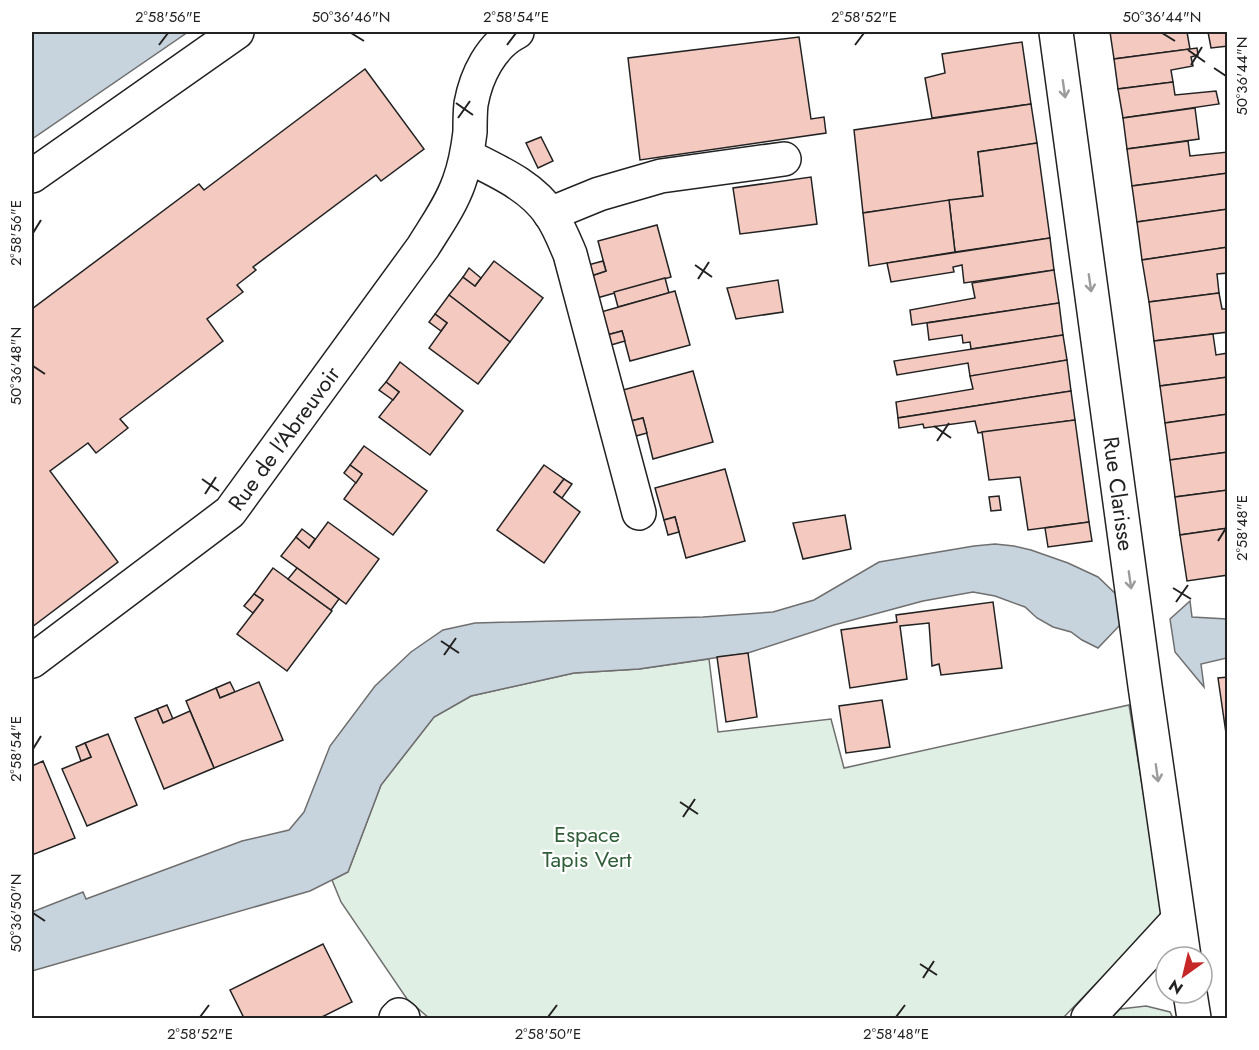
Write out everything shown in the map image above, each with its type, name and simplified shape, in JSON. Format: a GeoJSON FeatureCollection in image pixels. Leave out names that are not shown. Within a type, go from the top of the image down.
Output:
{"type":"FeatureCollection","features":[{"type":"Feature","properties":{"kind":"street"},"geometry":{"type":"LineString","coordinates":[[32,176],[237,32]]}},
{"type":"Feature","properties":{"kind":"street","name":"Rue de l'Abreuvoir"},"geometry":{"type":"LineString","coordinates":[[32,661],[230,512],[423,247],[445,211],[459,183],[467,156],[471,104],[479,76],[491,55],[510,35],[517,32]]}},
{"type":"Feature","properties":{"kind":"street","name":"Rue Clarisse"},"geometry":{"type":"LineString","coordinates":[[1056,32],[1182,945]]}},
{"type":"Feature","properties":{"kind":"street"},"geometry":{"type":"LineString","coordinates":[[467,156],[515,181],[535,197],[550,214],[562,234],[570,254],[639,513]]}},
{"type":"Feature","properties":{"kind":"street"},"geometry":{"type":"LineString","coordinates":[[550,214],[598,194],[661,176],[784,159]]}},
{"type":"Feature","properties":{"kind":"street"},"geometry":{"type":"LineString","coordinates":[[1088,1018],[1179,920]]}},
{"type":"Feature","properties":{"kind":"green space","name":"Espace Tapis Vert"},"geometry":{"type":"Polygon","coordinates":[[[709,659],[718,732],[831,719],[844,768],[1129,705],[1163,914],[1063,1018],[429,1018],[407,999],[341,902],[332,880],[348,872],[381,785],[434,717],[471,696],[574,673],[639,669],[709,659]]]}},
{"type":"Feature","properties":{"kind":"green space"},"geometry":{"type":"Polygon","coordinates":[[[1146,1006],[1170,1012],[1173,1018],[1111,1018],[1120,1009],[1146,1006]]]}},
{"type":"Feature","properties":{"kind":"shaded area"},"geometry":{"type":"Polygon","coordinates":[[[32,32],[188,32],[32,139],[32,32]]]}},
{"type":"Feature","properties":{"kind":"shaded area"},"geometry":{"type":"Polygon","coordinates":[[[995,544],[1031,550],[1098,577],[1120,598],[1120,625],[1098,648],[1071,632],[1053,627],[1037,618],[1025,607],[995,596],[973,592],[923,601],[834,625],[748,653],[639,669],[574,673],[471,696],[434,717],[381,785],[348,872],[310,891],[32,971],[32,912],[83,892],[86,899],[242,841],[289,830],[304,812],[330,746],[375,686],[411,652],[443,630],[475,623],[703,617],[773,612],[814,600],[879,562],[995,544]]]}},
{"type":"Feature","properties":{"kind":"shaded area"},"geometry":{"type":"Polygon","coordinates":[[[1190,601],[1192,617],[1227,619],[1227,658],[1201,664],[1204,687],[1175,652],[1170,619],[1190,601]]]}},
{"type":"Feature","properties":{"kind":"building"},"geometry":{"type":"Polygon","coordinates":[[[1110,32],[1187,32],[1190,49],[1114,59],[1110,32]]]}},
{"type":"Feature","properties":{"kind":"building"},"geometry":{"type":"Polygon","coordinates":[[[1208,32],[1228,32],[1228,46],[1211,48],[1208,32]]]}},
{"type":"Feature","properties":{"kind":"building"},"geometry":{"type":"Polygon","coordinates":[[[799,37],[811,119],[824,117],[826,133],[640,160],[628,58],[799,37]]]}},
{"type":"Feature","properties":{"kind":"building"},"geometry":{"type":"Polygon","coordinates":[[[1022,42],[1031,104],[932,118],[925,78],[945,73],[942,54],[1022,42]]]}},
{"type":"Feature","properties":{"kind":"building"},"geometry":{"type":"Polygon","coordinates":[[[1197,48],[1198,55],[1191,57],[1193,66],[1171,70],[1173,82],[1118,89],[1114,59],[1197,48]]]}},
{"type":"Feature","properties":{"kind":"building"},"geometry":{"type":"Polygon","coordinates":[[[365,69],[424,149],[381,181],[376,175],[253,267],[256,270],[237,285],[243,292],[207,319],[223,341],[120,419],[128,428],[96,453],[88,443],[50,471],[118,562],[32,627],[32,309],[199,184],[204,190],[365,69]]]}},
{"type":"Feature","properties":{"kind":"building"},"geometry":{"type":"Polygon","coordinates":[[[1173,82],[1175,95],[1216,91],[1219,104],[1123,118],[1118,89],[1173,82]]]}},
{"type":"Feature","properties":{"kind":"building"},"geometry":{"type":"Polygon","coordinates":[[[1031,104],[1037,143],[978,152],[983,196],[863,213],[854,130],[1031,104]]]}},
{"type":"Feature","properties":{"kind":"building"},"geometry":{"type":"Polygon","coordinates":[[[1195,108],[1199,139],[1127,149],[1123,118],[1195,108]]]}},
{"type":"Feature","properties":{"kind":"building"},"geometry":{"type":"Polygon","coordinates":[[[541,137],[553,161],[538,168],[526,143],[541,137]]]}},
{"type":"Feature","properties":{"kind":"building"},"geometry":{"type":"Polygon","coordinates":[[[1188,141],[1190,156],[1228,152],[1228,173],[1132,186],[1127,149],[1188,141]]]}},
{"type":"Feature","properties":{"kind":"building"},"geometry":{"type":"Polygon","coordinates":[[[1037,143],[1050,238],[955,252],[949,200],[983,196],[978,152],[1037,143]]]}},
{"type":"Feature","properties":{"kind":"building"},"geometry":{"type":"Polygon","coordinates":[[[1228,173],[1228,209],[1137,222],[1132,186],[1228,173]]]}},
{"type":"Feature","properties":{"kind":"building"},"geometry":{"type":"Polygon","coordinates":[[[811,177],[817,224],[740,234],[733,188],[811,177]]]}},
{"type":"Feature","properties":{"kind":"building"},"geometry":{"type":"Polygon","coordinates":[[[949,200],[955,252],[869,266],[863,213],[949,200]]]}},
{"type":"Feature","properties":{"kind":"building"},"geometry":{"type":"Polygon","coordinates":[[[1228,209],[1228,247],[1142,260],[1137,222],[1228,209]]]}},
{"type":"Feature","properties":{"kind":"building"},"geometry":{"type":"Polygon","coordinates":[[[657,225],[671,277],[597,298],[591,276],[606,271],[598,241],[657,225]]]}},
{"type":"Feature","properties":{"kind":"building"},"geometry":{"type":"Polygon","coordinates":[[[1050,238],[1054,270],[964,283],[962,265],[953,267],[954,272],[891,282],[887,263],[1050,238]]]}},
{"type":"Feature","properties":{"kind":"building"},"geometry":{"type":"Polygon","coordinates":[[[1228,247],[1228,273],[1217,274],[1219,293],[1149,302],[1142,260],[1228,247]]]}},
{"type":"Feature","properties":{"kind":"building"},"geometry":{"type":"Polygon","coordinates":[[[494,261],[543,298],[510,342],[449,295],[463,277],[475,286],[494,261]]]}},
{"type":"Feature","properties":{"kind":"building"},"geometry":{"type":"Polygon","coordinates":[[[603,261],[606,271],[591,276],[588,265],[603,261]]]}},
{"type":"Feature","properties":{"kind":"building"},"geometry":{"type":"Polygon","coordinates":[[[469,268],[481,278],[475,286],[463,277],[469,268]]]}},
{"type":"Feature","properties":{"kind":"building"},"geometry":{"type":"Polygon","coordinates":[[[1054,270],[1059,303],[912,325],[910,310],[975,298],[972,283],[1054,270]]]}},
{"type":"Feature","properties":{"kind":"building"},"geometry":{"type":"Polygon","coordinates":[[[665,278],[669,293],[618,307],[614,292],[665,278]]]}},
{"type":"Feature","properties":{"kind":"building"},"geometry":{"type":"Polygon","coordinates":[[[778,280],[783,312],[736,319],[727,288],[778,280]]]}},
{"type":"Feature","properties":{"kind":"building"},"geometry":{"type":"Polygon","coordinates":[[[675,291],[690,345],[630,361],[622,331],[607,335],[601,312],[675,291]]]}},
{"type":"Feature","properties":{"kind":"building"},"geometry":{"type":"Polygon","coordinates":[[[1219,293],[1222,309],[1228,309],[1228,332],[1154,341],[1149,302],[1219,293]]]}},
{"type":"Feature","properties":{"kind":"building"},"geometry":{"type":"Polygon","coordinates":[[[449,295],[510,342],[478,384],[429,348],[447,323],[435,314],[449,295]]]}},
{"type":"Feature","properties":{"kind":"building"},"geometry":{"type":"Polygon","coordinates":[[[1059,303],[1063,335],[971,349],[970,342],[963,343],[962,335],[929,340],[927,323],[1059,303]]]}},
{"type":"Feature","properties":{"kind":"building"},"geometry":{"type":"Polygon","coordinates":[[[435,314],[447,323],[441,331],[429,322],[435,314]]]}},
{"type":"Feature","properties":{"kind":"building"},"geometry":{"type":"Polygon","coordinates":[[[622,331],[625,341],[611,345],[607,335],[622,331]]]}},
{"type":"Feature","properties":{"kind":"building"},"geometry":{"type":"Polygon","coordinates":[[[1213,334],[1216,355],[1228,353],[1228,377],[1160,386],[1154,341],[1213,334]]]}},
{"type":"Feature","properties":{"kind":"building"},"geometry":{"type":"Polygon","coordinates":[[[1063,335],[1067,360],[980,375],[970,376],[968,363],[897,375],[894,361],[1063,335]]]}},
{"type":"Feature","properties":{"kind":"building"},"geometry":{"type":"Polygon","coordinates":[[[1067,360],[1071,391],[898,418],[896,402],[973,389],[970,376],[1067,360]]]}},
{"type":"Feature","properties":{"kind":"building"},"geometry":{"type":"Polygon","coordinates":[[[400,362],[463,411],[430,455],[379,417],[399,392],[386,382],[400,362]]]}},
{"type":"Feature","properties":{"kind":"building"},"geometry":{"type":"Polygon","coordinates":[[[693,371],[713,442],[653,459],[643,418],[631,421],[623,390],[693,371]]]}},
{"type":"Feature","properties":{"kind":"building"},"geometry":{"type":"Polygon","coordinates":[[[1228,377],[1228,414],[1165,423],[1160,386],[1228,377]]]}},
{"type":"Feature","properties":{"kind":"building"},"geometry":{"type":"Polygon","coordinates":[[[386,382],[399,392],[393,400],[379,390],[386,382]]]}},
{"type":"Feature","properties":{"kind":"building"},"geometry":{"type":"Polygon","coordinates":[[[1071,391],[1075,420],[978,433],[975,421],[924,428],[923,424],[899,428],[898,418],[1071,391]]]}},
{"type":"Feature","properties":{"kind":"building"},"geometry":{"type":"Polygon","coordinates":[[[1228,414],[1228,452],[1170,460],[1165,423],[1228,414]]]}},
{"type":"Feature","properties":{"kind":"building"},"geometry":{"type":"Polygon","coordinates":[[[643,418],[647,433],[636,436],[631,421],[643,418]]]}},
{"type":"Feature","properties":{"kind":"building"},"geometry":{"type":"Polygon","coordinates":[[[1075,420],[1089,522],[1028,530],[1020,477],[989,480],[982,432],[1075,420]]]}},
{"type":"Feature","properties":{"kind":"building"},"geometry":{"type":"Polygon","coordinates":[[[364,446],[427,491],[393,535],[344,499],[362,474],[350,465],[364,446]]]}},
{"type":"Feature","properties":{"kind":"building"},"geometry":{"type":"Polygon","coordinates":[[[1228,452],[1228,490],[1175,497],[1170,460],[1228,452]]]}},
{"type":"Feature","properties":{"kind":"building"},"geometry":{"type":"Polygon","coordinates":[[[350,465],[362,474],[356,483],[344,473],[350,465]]]}},
{"type":"Feature","properties":{"kind":"building"},"geometry":{"type":"Polygon","coordinates":[[[544,465],[564,479],[554,492],[580,512],[544,563],[497,530],[544,465]]]}},
{"type":"Feature","properties":{"kind":"building"},"geometry":{"type":"Polygon","coordinates":[[[725,469],[745,541],[686,558],[675,517],[664,520],[655,488],[725,469]]]}},
{"type":"Feature","properties":{"kind":"building"},"geometry":{"type":"Polygon","coordinates":[[[564,479],[572,484],[562,498],[554,492],[564,479]]]}},
{"type":"Feature","properties":{"kind":"building"},"geometry":{"type":"Polygon","coordinates":[[[1228,490],[1228,528],[1180,535],[1175,497],[1228,490]]]}},
{"type":"Feature","properties":{"kind":"building"},"geometry":{"type":"Polygon","coordinates":[[[999,496],[1001,510],[991,511],[989,497],[999,496]]]}},
{"type":"Feature","properties":{"kind":"building"},"geometry":{"type":"Polygon","coordinates":[[[845,515],[851,549],[803,559],[793,523],[845,515]]]}},
{"type":"Feature","properties":{"kind":"building"},"geometry":{"type":"Polygon","coordinates":[[[675,517],[679,532],[668,535],[664,520],[675,517]]]}},
{"type":"Feature","properties":{"kind":"building"},"geometry":{"type":"Polygon","coordinates":[[[328,522],[379,559],[346,604],[281,556],[296,537],[309,548],[328,522]]]}},
{"type":"Feature","properties":{"kind":"building"},"geometry":{"type":"Polygon","coordinates":[[[1089,522],[1092,541],[1048,547],[1045,528],[1089,522]]]}},
{"type":"Feature","properties":{"kind":"building"},"geometry":{"type":"Polygon","coordinates":[[[1228,528],[1228,575],[1187,581],[1180,535],[1228,528]]]}},
{"type":"Feature","properties":{"kind":"building"},"geometry":{"type":"Polygon","coordinates":[[[302,529],[315,539],[309,548],[296,537],[302,529]]]}},
{"type":"Feature","properties":{"kind":"building"},"geometry":{"type":"Polygon","coordinates":[[[273,568],[332,611],[287,671],[237,634],[263,600],[254,594],[273,568]]]}},
{"type":"Feature","properties":{"kind":"building"},"geometry":{"type":"Polygon","coordinates":[[[297,568],[339,599],[331,610],[288,579],[297,568]]]}},
{"type":"Feature","properties":{"kind":"building"},"geometry":{"type":"Polygon","coordinates":[[[254,594],[263,600],[253,613],[244,606],[254,594]]]}},
{"type":"Feature","properties":{"kind":"building"},"geometry":{"type":"Polygon","coordinates":[[[993,602],[1002,668],[941,675],[939,664],[932,666],[929,623],[900,626],[907,679],[850,688],[841,630],[897,622],[896,615],[993,602]]]}},
{"type":"Feature","properties":{"kind":"building"},"geometry":{"type":"Polygon","coordinates":[[[748,653],[757,717],[726,722],[717,657],[748,653]]]}},
{"type":"Feature","properties":{"kind":"building"},"geometry":{"type":"Polygon","coordinates":[[[1228,677],[1228,747],[1218,678],[1228,677]]]}},
{"type":"Feature","properties":{"kind":"building"},"geometry":{"type":"Polygon","coordinates":[[[230,682],[235,692],[220,698],[216,688],[230,682]]]}},
{"type":"Feature","properties":{"kind":"building"},"geometry":{"type":"Polygon","coordinates":[[[259,682],[283,740],[214,768],[186,701],[216,688],[220,698],[259,682]]]}},
{"type":"Feature","properties":{"kind":"building"},"geometry":{"type":"Polygon","coordinates":[[[882,700],[890,747],[846,753],[839,706],[882,700]]]}},
{"type":"Feature","properties":{"kind":"building"},"geometry":{"type":"Polygon","coordinates":[[[167,705],[173,719],[163,723],[157,709],[167,705]]]}},
{"type":"Feature","properties":{"kind":"building"},"geometry":{"type":"Polygon","coordinates":[[[157,709],[163,723],[190,711],[214,768],[164,789],[135,718],[157,709]]]}},
{"type":"Feature","properties":{"kind":"building"},"geometry":{"type":"Polygon","coordinates":[[[108,734],[137,805],[87,826],[62,769],[91,757],[85,743],[108,734]]]}},
{"type":"Feature","properties":{"kind":"building"},"geometry":{"type":"Polygon","coordinates":[[[85,743],[91,757],[81,761],[76,747],[85,743]]]}},
{"type":"Feature","properties":{"kind":"building"},"geometry":{"type":"Polygon","coordinates":[[[43,761],[75,838],[32,855],[32,766],[43,761]]]}},
{"type":"Feature","properties":{"kind":"building"},"geometry":{"type":"Polygon","coordinates":[[[323,944],[352,1002],[320,1018],[244,1018],[230,990],[323,944]]]}}]}
